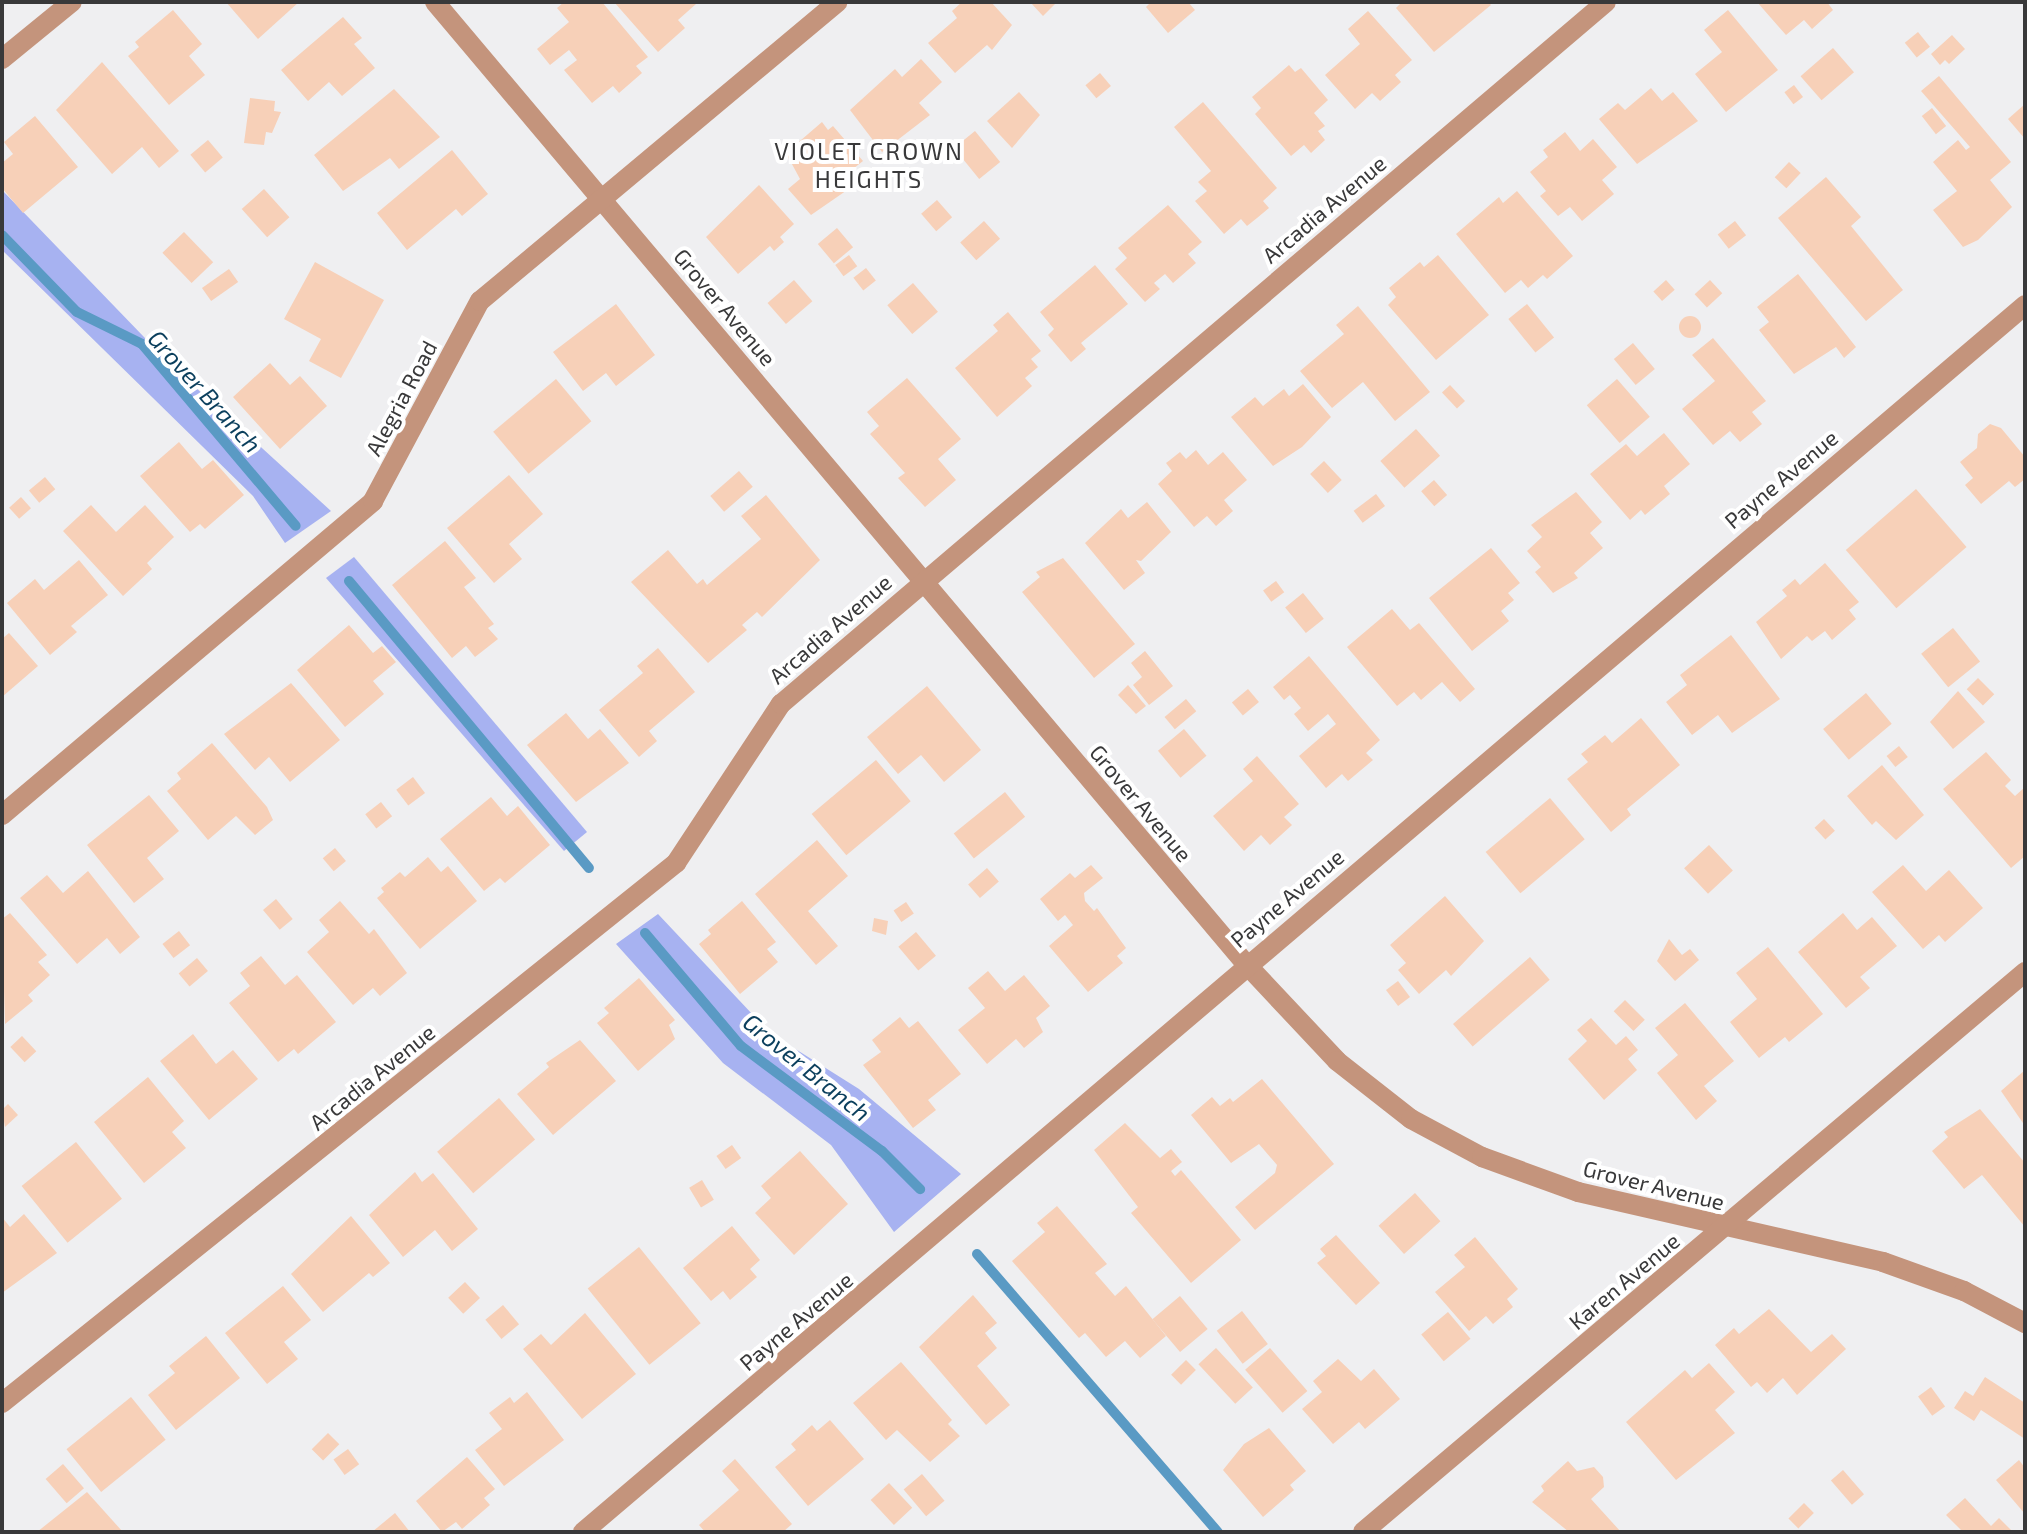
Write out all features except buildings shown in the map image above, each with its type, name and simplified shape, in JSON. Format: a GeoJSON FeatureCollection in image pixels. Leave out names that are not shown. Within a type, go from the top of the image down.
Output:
{"type":"FeatureCollection","features":[{"type":"Feature","properties":{"kind":"street"},"geometry":{"type":"LineString","coordinates":[[2,59],[72,2]]}},
{"type":"Feature","properties":{"kind":"street","name":"Grover Avenue"},"geometry":{"type":"LineString","coordinates":[[435,2],[1246,964],[1337,1061],[1411,1119],[1482,1157],[1578,1192],[1883,1262],[1964,1291],[2025,1323]]}},
{"type":"Feature","properties":{"kind":"street","name":"Alegria Road"},"geometry":{"type":"LineString","coordinates":[[2,815],[373,501],[480,301],[838,2]]}},
{"type":"Feature","properties":{"kind":"street","name":"Arcadia Avenue"},"geometry":{"type":"LineString","coordinates":[[2,1403],[676,863],[781,704],[921,581],[1606,2]]}},
{"type":"Feature","properties":{"kind":"street","name":"Payne Avenue"},"geometry":{"type":"LineString","coordinates":[[583,1532],[1246,964],[2025,305]]}},
{"type":"Feature","properties":{"kind":"street","name":"Karen Avenue"},"geometry":{"type":"LineString","coordinates":[[1363,1532],[2025,972]]}},
{"type":"Feature","properties":{"kind":"shaded area"},"geometry":{"type":"Polygon","coordinates":[[[2,190],[172,366],[331,511],[285,543],[253,496],[2,250],[2,190]]]}},
{"type":"Feature","properties":{"kind":"shaded area"},"geometry":{"type":"Polygon","coordinates":[[[354,557],[587,832],[564,851],[326,578],[354,557]]]}},
{"type":"Feature","properties":{"kind":"shaded area"},"geometry":{"type":"Polygon","coordinates":[[[658,914],[770,1033],[859,1089],[961,1174],[894,1232],[831,1145],[723,1063],[616,944],[658,914]]]}},
{"type":"Feature","properties":{"kind":"waterway","name":"Grover Branch"},"geometry":{"type":"LineString","coordinates":[[2,235],[77,312],[142,344],[296,526]]}},
{"type":"Feature","properties":{"kind":"waterway","name":"Grover Branch"},"geometry":{"type":"LineString","coordinates":[[349,581],[589,868]]}},
{"type":"Feature","properties":{"kind":"waterway","name":"Grover Branch"},"geometry":{"type":"LineString","coordinates":[[645,933],[741,1046],[882,1151],[920,1189]]}},
{"type":"Feature","properties":{"kind":"waterway","name":"Grover Branch"},"geometry":{"type":"LineString","coordinates":[[977,1254],[1218,1532]]}},
{"type":"Feature","properties":{"kind":"district","name":"VIOLET CROWN HEIGHTS"},"geometry":{"type":"Point","coordinates":[869,165]}}]}
